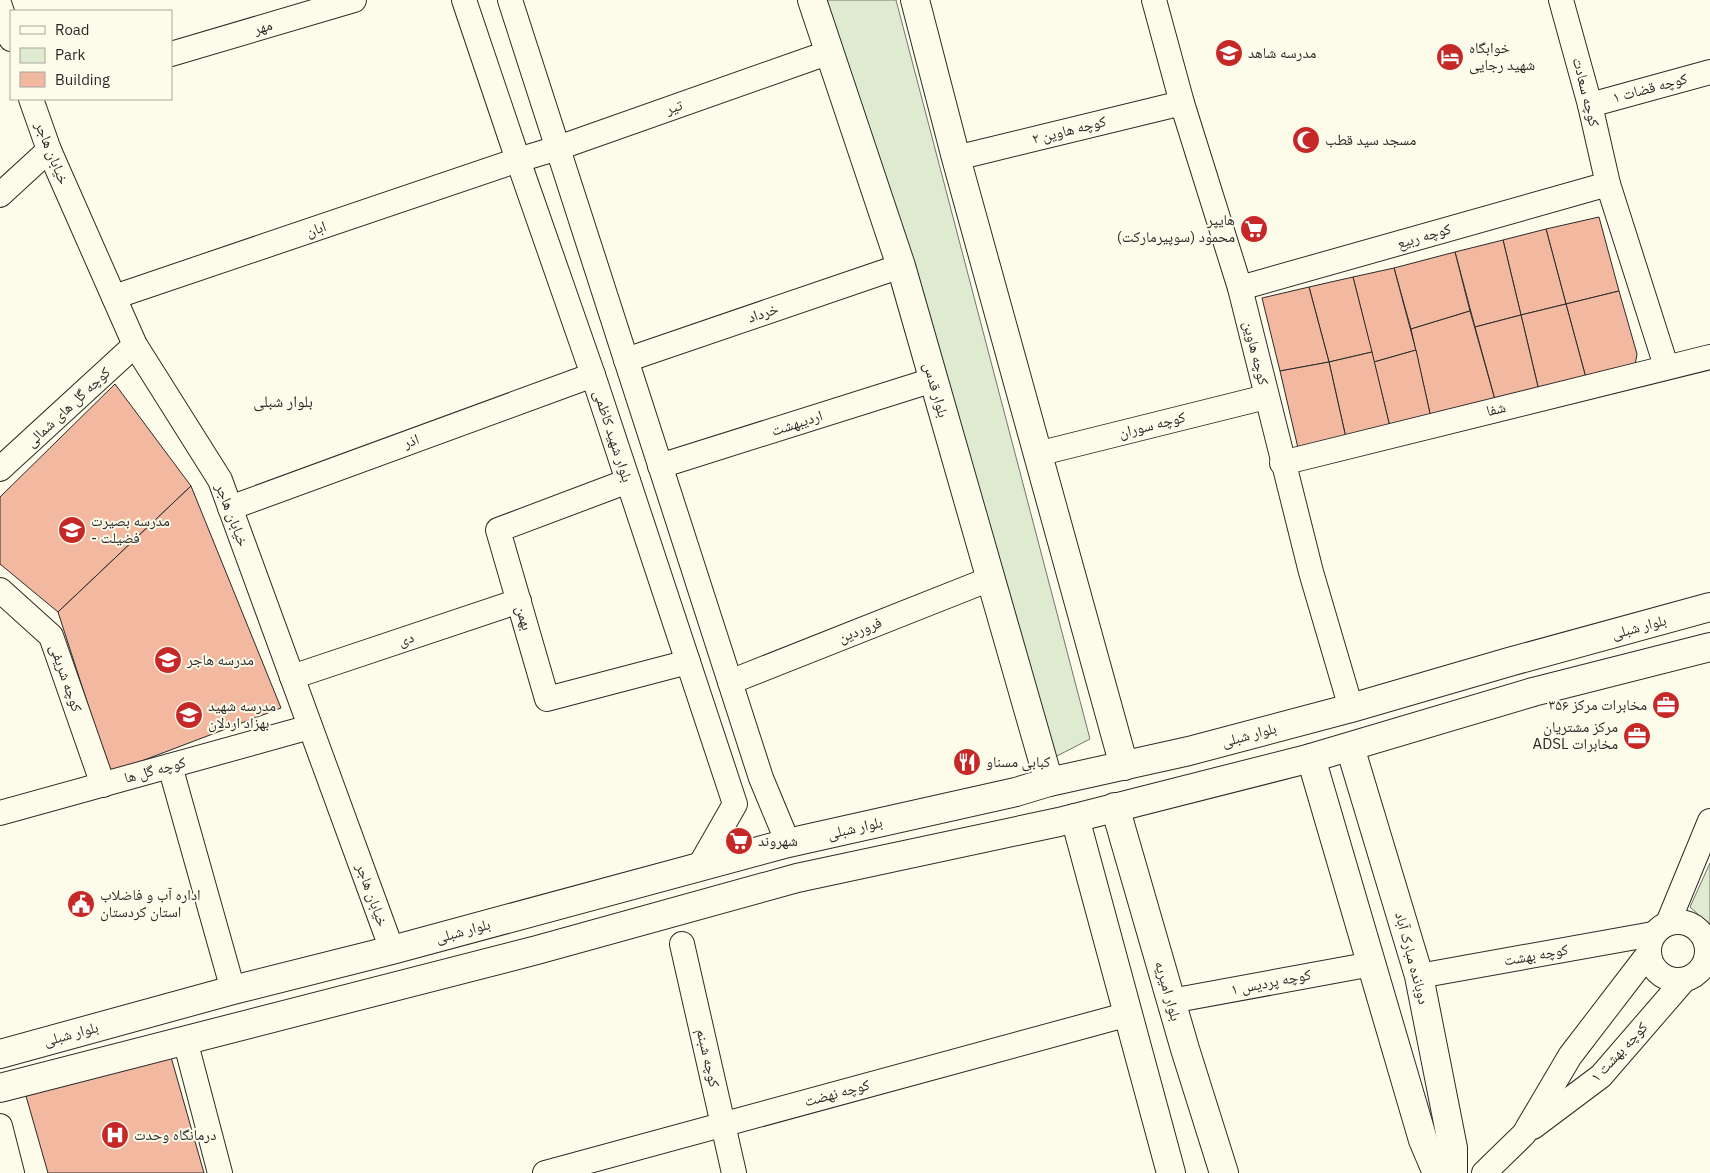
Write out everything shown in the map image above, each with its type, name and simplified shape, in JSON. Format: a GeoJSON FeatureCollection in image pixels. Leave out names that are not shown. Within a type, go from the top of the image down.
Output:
{"type":"FeatureCollection","features":[{"type":"Feature","properties":{"kind":"street","name":"مهر"},"geometry":{"type":"LineString","coordinates":[[172,54],[354,0]]}},
{"type":"Feature","properties":{"kind":"street","name":"بلوار شهید کاظمی"},"geometry":{"type":"LineString","coordinates":[[464,0],[593,375],[735,804],[699,867]]}},
{"type":"Feature","properties":{"kind":"street"},"geometry":{"type":"LineString","coordinates":[[510,0],[761,778],[788,843]]}},
{"type":"Feature","properties":{"kind":"street","name":"بلوار قدس"},"geometry":{"type":"LineString","coordinates":[[812,0],[901,266],[1049,782]]}},
{"type":"Feature","properties":{"kind":"street"},"geometry":{"type":"LineString","coordinates":[[915,0],[956,158],[1124,766]]}},
{"type":"Feature","properties":{"kind":"street","name":"کوچه هاوین"},"geometry":{"type":"LineString","coordinates":[[1154,0],[1182,103],[1240,288],[1310,572],[1351,708]]}},
{"type":"Feature","properties":{"kind":"street","name":"کوچه سعادت"},"geometry":{"type":"LineString","coordinates":[[1562,0],[1590,105],[1608,184],[1666,366]]}},
{"type":"Feature","properties":{"kind":"street"},"geometry":{"type":"LineString","coordinates":[[0,6],[10,36]]}},
{"type":"Feature","properties":{"kind":"street","name":"تیر"},"geometry":{"type":"LineString","coordinates":[[518,160],[558,148],[830,52]]}},
{"type":"Feature","properties":{"kind":"street","name":"کوچه قضات ۱"},"geometry":{"type":"LineString","coordinates":[[1590,105],[1710,72]]}},
{"type":"Feature","properties":{"kind":"street","name":"خیابان هاجر"},"geometry":{"type":"LineString","coordinates":[[31,100],[49,150],[136,345],[220,480],[392,950]]}},
{"type":"Feature","properties":{"kind":"street","name":"کوچه هاوین ۲"},"geometry":{"type":"LineString","coordinates":[[956,158],[1182,103]]}},
{"type":"Feature","properties":{"kind":"street"},"geometry":{"type":"LineString","coordinates":[[0,196],[49,150]]}},
{"type":"Feature","properties":{"kind":"street","name":"ابان"},"geometry":{"type":"LineString","coordinates":[[114,297],[518,160]]}},
{"type":"Feature","properties":{"kind":"street","name":"کوچه ربیع"},"geometry":{"type":"LineString","coordinates":[[1240,288],[1608,184]]}},
{"type":"Feature","properties":{"kind":"street","name":"خرداد"},"geometry":{"type":"LineString","coordinates":[[626,360],[901,266]]}},
{"type":"Feature","properties":{"kind":"street","name":"کوچه گل های شمالی"},"geometry":{"type":"LineString","coordinates":[[0,469],[136,345]]}},
{"type":"Feature","properties":{"kind":"street","name":"شفا"},"geometry":{"type":"LineString","coordinates":[[1282,463],[1666,366],[1710,357]]}},
{"type":"Feature","properties":{"kind":"street","name":"اذر"},"geometry":{"type":"LineString","coordinates":[[230,508],[593,375]]}},
{"type":"Feature","properties":{"kind":"street","name":"اردیبهشت"},"geometry":{"type":"LineString","coordinates":[[660,466],[933,380]]}},
{"type":"Feature","properties":{"kind":"street","name":"کوچه سوران"},"geometry":{"type":"LineString","coordinates":[[1037,454],[1266,397]]}},
{"type":"Feature","properties":{"kind":"street","name":"بهمن"},"geometry":{"type":"LineString","coordinates":[[628,481],[498,530],[547,699],[688,662]]}},
{"type":"Feature","properties":{"kind":"street","name":"فروردین"},"geometry":{"type":"LineString","coordinates":[[730,682],[990,579]]}},
{"type":"Feature","properties":{"kind":"street","name":"کوچه شریفی"},"geometry":{"type":"LineString","coordinates":[[0,590],[51,636],[103,784]]}},
{"type":"Feature","properties":{"kind":"street","name":"دی"},"geometry":{"type":"LineString","coordinates":[[292,677],[519,601]]}},
{"type":"Feature","properties":{"kind":"street","name":"بلوار شبلی"},"geometry":{"type":"LineString","coordinates":[[0,1054],[233,990],[392,950],[788,843],[1016,792],[1049,782],[1124,766],[1351,708],[1710,607]]}},
{"type":"Feature","properties":{"kind":"street"},"geometry":{"type":"LineString","coordinates":[[0,1088],[537,950],[797,878],[1075,818],[1311,758],[1533,692],[1710,647]]}},
{"type":"Feature","properties":{"kind":"street","name":"کوچه گل ها"},"geometry":{"type":"LineString","coordinates":[[0,813],[310,727]]}},
{"type":"Feature","properties":{"kind":"street","name":"دوبانده مبارک آباد"},"geometry":{"type":"LineString","coordinates":[[1350,747],[1419,976],[1453,1148],[1453,1173]]}},
{"type":"Feature","properties":{"kind":"street"},"geometry":{"type":"LineString","coordinates":[[1311,758],[1422,1140],[1437,1173]]}},
{"type":"Feature","properties":{"kind":"street"},"geometry":{"type":"LineString","coordinates":[[170,766],[233,990]]}},
{"type":"Feature","properties":{"kind":"street","name":"بلوار امیریه"},"geometry":{"type":"LineString","coordinates":[[1115,807],[1171,1001],[1224,1173]]}},
{"type":"Feature","properties":{"kind":"street"},"geometry":{"type":"LineString","coordinates":[[1075,818],[1171,1173]]}},
{"type":"Feature","properties":{"kind":"street"},"geometry":{"type":"LineString","coordinates":[[1484,1173],[1524,1134],[1570,1056],[1657,937],[1678,921],[1688,922],[1696,927],[1703,934],[1707,942],[1708,952],[1702,969],[1674,980],[1664,977],[1656,971],[1651,962],[1657,937],[1710,821]]}},
{"type":"Feature","properties":{"kind":"street","name":"کوچه بهشت"},"geometry":{"type":"LineString","coordinates":[[1419,976],[1657,937]]}},
{"type":"Feature","properties":{"kind":"street","name":"کوچه شبنم"},"geometry":{"type":"LineString","coordinates":[[682,944],[734,1173]]}},
{"type":"Feature","properties":{"kind":"street","name":"کوچه پردیس ۱"},"geometry":{"type":"LineString","coordinates":[[1171,1001],[1372,964]]}},
{"type":"Feature","properties":{"kind":"street","name":"کوچه بهشت ۱"},"geometry":{"type":"LineString","coordinates":[[1524,1134],[1601,1076],[1702,969]]}},
{"type":"Feature","properties":{"kind":"street","name":"کوچه نهضت"},"geometry":{"type":"LineString","coordinates":[[544,1173],[1129,1014]]}},
{"type":"Feature","properties":{"kind":"street"},"geometry":{"type":"LineString","coordinates":[[185,1040],[220,1173]]}},
{"type":"Feature","properties":{"kind":"street"},"geometry":{"type":"LineString","coordinates":[[0,1126],[12,1173]]}},
{"type":"Feature","properties":{"kind":"green space"},"geometry":{"type":"Polygon","coordinates":[[[821,0],[896,0],[1090,739],[1053,758],[821,0]]]}},
{"type":"Feature","properties":{"kind":"green space"},"geometry":{"type":"Polygon","coordinates":[[[1710,863],[1710,925],[1690,907],[1710,863]]]}},
{"type":"Feature","properties":{"kind":"building"},"geometry":{"type":"Polygon","coordinates":[[[1599,217],[1619,291],[1566,304],[1546,229],[1599,217]]]}},
{"type":"Feature","properties":{"kind":"building"},"geometry":{"type":"Polygon","coordinates":[[[1546,229],[1566,304],[1521,315],[1503,240],[1546,229]]]}},
{"type":"Feature","properties":{"kind":"building"},"geometry":{"type":"Polygon","coordinates":[[[1503,240],[1521,315],[1475,327],[1455,252],[1503,240]]]}},
{"type":"Feature","properties":{"kind":"building"},"geometry":{"type":"Polygon","coordinates":[[[1455,252],[1470,311],[1411,329],[1394,268],[1455,252]]]}},
{"type":"Feature","properties":{"kind":"building"},"geometry":{"type":"Polygon","coordinates":[[[1394,268],[1416,350],[1374,362],[1353,277],[1394,268]]]}},
{"type":"Feature","properties":{"kind":"building"},"geometry":{"type":"Polygon","coordinates":[[[1353,277],[1372,352],[1329,362],[1309,287],[1353,277]]]}},
{"type":"Feature","properties":{"kind":"building"},"geometry":{"type":"Polygon","coordinates":[[[1309,287],[1329,362],[1280,371],[1262,298],[1309,287]]]}},
{"type":"Feature","properties":{"kind":"building"},"geometry":{"type":"Polygon","coordinates":[[[1619,291],[1637,354],[1635,365],[1586,378],[1566,304],[1619,291]]]}},
{"type":"Feature","properties":{"kind":"building"},"geometry":{"type":"Polygon","coordinates":[[[1566,304],[1586,378],[1539,391],[1521,315],[1566,304]]]}},
{"type":"Feature","properties":{"kind":"building"},"geometry":{"type":"Polygon","coordinates":[[[1470,311],[1496,403],[1431,418],[1411,329],[1470,311]]]}},
{"type":"Feature","properties":{"kind":"building"},"geometry":{"type":"Polygon","coordinates":[[[1521,315],[1539,391],[1496,403],[1475,327],[1521,315]]]}},
{"type":"Feature","properties":{"kind":"building"},"geometry":{"type":"Polygon","coordinates":[[[1416,350],[1431,418],[1390,427],[1374,362],[1416,350]]]}},
{"type":"Feature","properties":{"kind":"building"},"geometry":{"type":"Polygon","coordinates":[[[1372,352],[1390,427],[1346,438],[1329,362],[1372,352]]]}},
{"type":"Feature","properties":{"kind":"building"},"geometry":{"type":"Polygon","coordinates":[[[1329,362],[1346,438],[1298,448],[1280,371],[1329,362]]]}},
{"type":"Feature","properties":{"kind":"building","name":"مدرسه بصیرت - فضیلت"},"geometry":{"type":"Polygon","coordinates":[[[115,384],[191,486],[58,612],[0,564],[0,497],[115,384]]]}},
{"type":"Feature","properties":{"kind":"building","name":"مدرسه هاجر"},"geometry":{"type":"Polygon","coordinates":[[[191,486],[281,708],[110,773],[58,612],[191,486]]]}},
{"type":"Feature","properties":{"kind":"building","name":"درمانگاه وحدت"},"geometry":{"type":"Polygon","coordinates":[[[171,1057],[204,1173],[48,1173],[26,1096],[171,1057]]]}},
{"type":"Feature","properties":{"kind":"place","name":"مدرسه شاهد"},"geometry":{"type":"Point","coordinates":[1229,53]}},
{"type":"Feature","properties":{"kind":"place","name":"خوابگاه شهید رجایی"},"geometry":{"type":"Point","coordinates":[1450,57]}},
{"type":"Feature","properties":{"kind":"place","name":"مسجد سید قطب"},"geometry":{"type":"Point","coordinates":[1306,140]}},
{"type":"Feature","properties":{"kind":"place","name":"هایپر (سوپیرمارکت) محمود"},"geometry":{"type":"Point","coordinates":[1254,229]}},
{"type":"Feature","properties":{"kind":"place","name":"مدرسه بصیرت - فضیلت"},"geometry":{"type":"Point","coordinates":[72,530]}},
{"type":"Feature","properties":{"kind":"place","name":"مدرسه هاجر"},"geometry":{"type":"Point","coordinates":[168,660]}},
{"type":"Feature","properties":{"kind":"place","name":"مخابرات مرکز ۳۵۶"},"geometry":{"type":"Point","coordinates":[1666,705]}},
{"type":"Feature","properties":{"kind":"place","name":"مدرسه شهید بهزاد اردلان"},"geometry":{"type":"Point","coordinates":[189,715]}},
{"type":"Feature","properties":{"kind":"place","name":"مرکز مشتریان ADSL مخابرات"},"geometry":{"type":"Point","coordinates":[1637,736]}},
{"type":"Feature","properties":{"kind":"place","name":"کبابی مسناو"},"geometry":{"type":"Point","coordinates":[967,762]}},
{"type":"Feature","properties":{"kind":"place","name":"شهروند"},"geometry":{"type":"Point","coordinates":[739,841]}},
{"type":"Feature","properties":{"kind":"place","name":"اداره آب و فاضلاب استان کردستان"},"geometry":{"type":"Point","coordinates":[81,904]}},
{"type":"Feature","properties":{"kind":"place","name":"درمانگاه وحدت"},"geometry":{"type":"Point","coordinates":[115,1135]}},
{"type":"Feature","properties":{"kind":"district","name":"بلوار شبلی"},"geometry":{"type":"Point","coordinates":[283,401]}}]}
